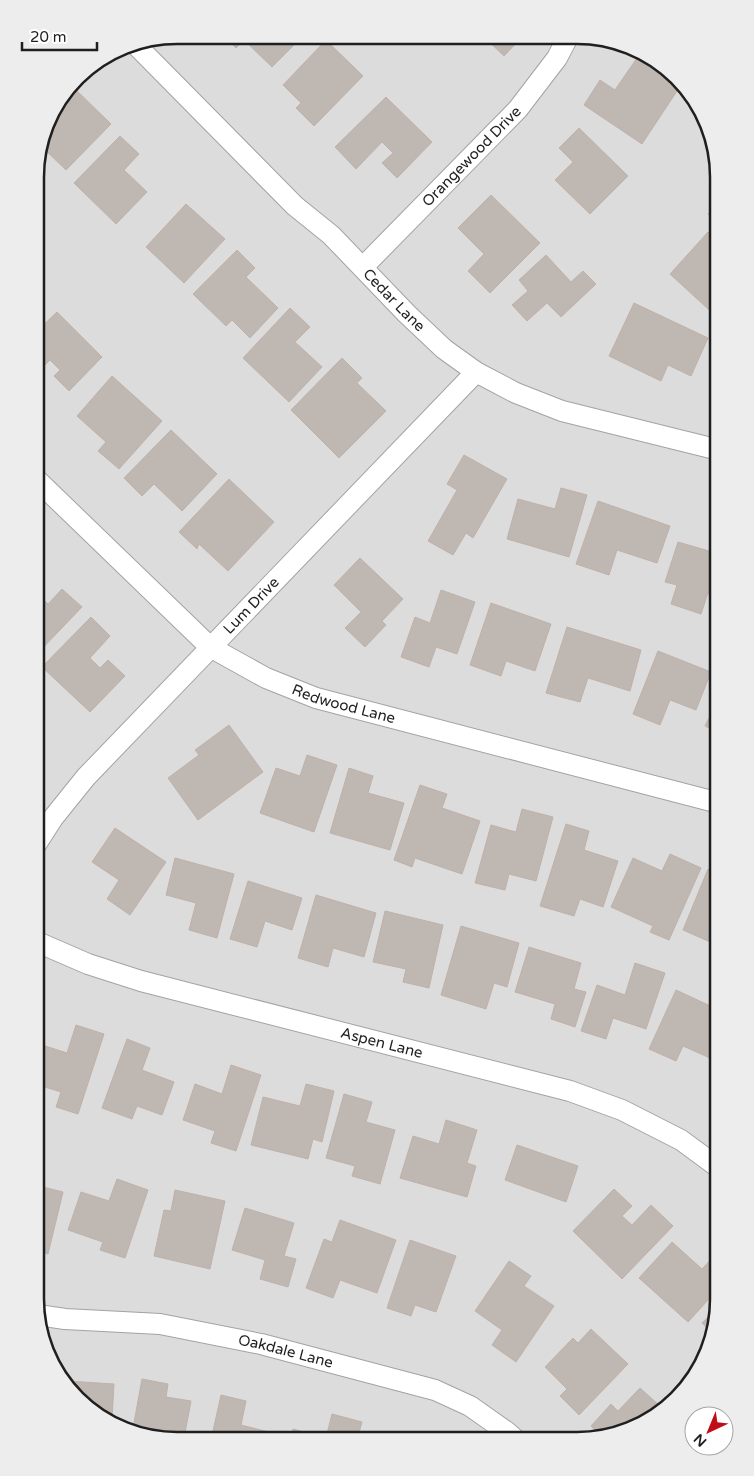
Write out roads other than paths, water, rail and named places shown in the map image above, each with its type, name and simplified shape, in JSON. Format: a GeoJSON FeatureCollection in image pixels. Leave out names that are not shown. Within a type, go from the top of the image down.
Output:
{"type":"FeatureCollection","features":[{"type":"Feature","properties":{"kind":"street","name":"Orangewood Drive"},"geometry":{"type":"LineString","coordinates":[[363,267],[518,109],[557,58],[565,44]]}},
{"type":"Feature","properties":{"kind":"street","name":"Cedar Lane"},"geometry":{"type":"LineString","coordinates":[[139,49],[296,206],[331,235],[406,314],[444,350],[476,372],[516,393],[562,411],[710,448]]}},
{"type":"Feature","properties":{"kind":"street","name":"Lum Drive"},"geometry":{"type":"LineString","coordinates":[[44,833],[53,818],[86,777],[476,372]]}},
{"type":"Feature","properties":{"kind":"street","name":"Redwood Lane"},"geometry":{"type":"LineString","coordinates":[[44,486],[210,647],[266,678],[316,698],[710,801]]}},
{"type":"Feature","properties":{"kind":"street","name":"Aspen Lane"},"geometry":{"type":"LineString","coordinates":[[44,946],[88,964],[141,981],[570,1091],[622,1110],[681,1140],[710,1161]]}},
{"type":"Feature","properties":{"kind":"street","name":"Oakdale Lane"},"geometry":{"type":"LineString","coordinates":[[45,1316],[160,1324],[261,1344],[435,1390],[470,1406],[507,1432]]}}]}
